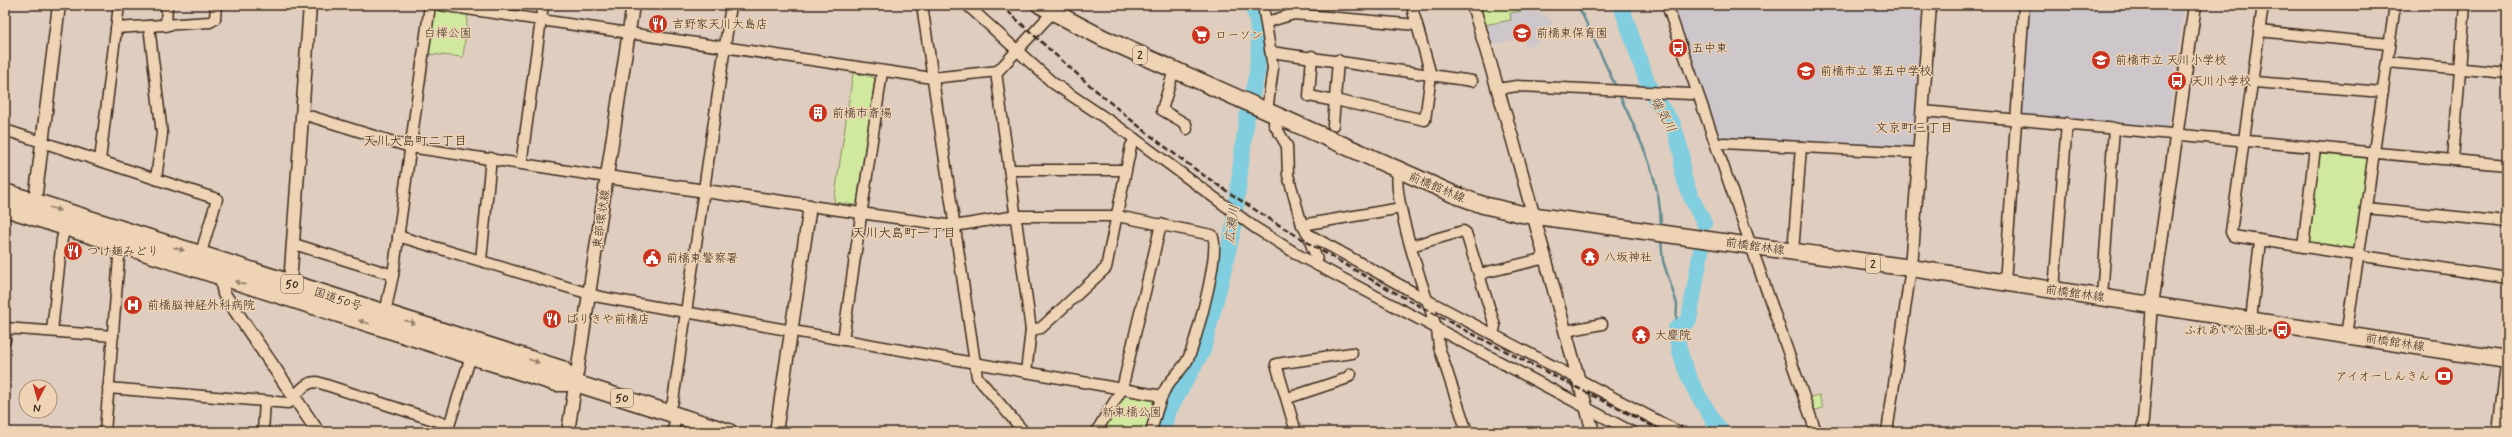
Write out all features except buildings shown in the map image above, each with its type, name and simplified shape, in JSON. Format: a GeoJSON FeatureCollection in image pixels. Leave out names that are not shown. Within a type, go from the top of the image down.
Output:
{"type":"FeatureCollection","features":[{"type":"Feature","properties":{"kind":"main road","name":"前橋館林線"},"geometry":{"type":"LineString","coordinates":[[1046,9],[1174,70],[1399,170],[1483,205],[1533,215],[1911,268],[2507,360]]}},
{"type":"Feature","properties":{"kind":"main road","name":"国道50号"},"geometry":{"type":"LineString","coordinates":[[5,192],[65,228],[224,271],[384,321],[562,370],[575,382]]}},
{"type":"Feature","properties":{"kind":"main road","name":"国道50号"},"geometry":{"type":"LineString","coordinates":[[5,208],[34,210],[200,256],[224,271],[290,284],[471,356],[556,383],[575,382],[729,432]]}},
{"type":"Feature","properties":{"kind":"street"},"geometry":{"type":"LineString","coordinates":[[34,210],[59,5]]}},
{"type":"Feature","properties":{"kind":"street"},"geometry":{"type":"LineString","coordinates":[[100,160],[119,5]]}},
{"type":"Feature","properties":{"kind":"street"},"geometry":{"type":"LineString","coordinates":[[166,26],[167,5]]}},
{"type":"Feature","properties":{"kind":"street"},"geometry":{"type":"LineString","coordinates":[[116,28],[166,26],[213,21],[216,5]]}},
{"type":"Feature","properties":{"kind":"street"},"geometry":{"type":"LineString","coordinates":[[290,284],[310,5]]}},
{"type":"Feature","properties":{"kind":"street"},"geometry":{"type":"LineString","coordinates":[[384,321],[393,275],[430,5]]}},
{"type":"Feature","properties":{"kind":"street"},"geometry":{"type":"LineString","coordinates":[[440,5],[725,46],[882,72],[932,78],[996,72],[1017,51],[1046,9]]}},
{"type":"Feature","properties":{"kind":"street"},"geometry":{"type":"LineString","coordinates":[[523,163],[523,150],[544,5]]}},
{"type":"Feature","properties":{"kind":"street","name":"東部環状線"},"geometry":{"type":"LineString","coordinates":[[568,432],[590,294],[632,5]]}},
{"type":"Feature","properties":{"kind":"street"},"geometry":{"type":"LineString","coordinates":[[672,432],[686,312],[731,5]]}},
{"type":"Feature","properties":{"kind":"street"},"geometry":{"type":"LineString","coordinates":[[922,5],[954,226],[979,380],[1024,432]]}},
{"type":"Feature","properties":{"kind":"street"},"geometry":{"type":"LineString","coordinates":[[967,5],[1053,83],[1135,139],[1254,227],[1317,265],[1587,410],[1632,432]]}},
{"type":"Feature","properties":{"kind":"street"},"geometry":{"type":"LineString","coordinates":[[1263,5],[1267,22],[1273,78],[1266,111],[1286,146],[1287,171],[1302,225],[1311,237],[1427,300],[1679,432]]}},
{"type":"Feature","properties":{"kind":"street"},"geometry":{"type":"LineString","coordinates":[[1473,5],[1546,258],[1593,432]]}},
{"type":"Feature","properties":{"kind":"street"},"geometry":{"type":"LineString","coordinates":[[1667,5],[1816,432]]}},
{"type":"Feature","properties":{"kind":"street"},"geometry":{"type":"LineString","coordinates":[[1887,432],[1911,268],[1921,153],[1922,111],[1930,5]]}},
{"type":"Feature","properties":{"kind":"street"},"geometry":{"type":"LineString","coordinates":[[2004,283],[2024,5]]}},
{"type":"Feature","properties":{"kind":"street"},"geometry":{"type":"LineString","coordinates":[[2142,432],[2152,305],[2195,5]]}},
{"type":"Feature","properties":{"kind":"street"},"geometry":{"type":"LineString","coordinates":[[2262,5],[2254,82],[2231,234],[2234,237],[2507,278]]}},
{"type":"Feature","properties":{"kind":"street"},"geometry":{"type":"LineString","coordinates":[[2346,335],[2388,62],[2389,44],[2395,5]]}},
{"type":"Feature","properties":{"kind":"street"},"geometry":{"type":"LineString","coordinates":[[2453,160],[2465,5]]}},
{"type":"Feature","properties":{"kind":"street"},"geometry":{"type":"LineString","coordinates":[[1312,56],[1309,96],[1425,120],[1431,75],[1413,11]]}},
{"type":"Feature","properties":{"kind":"street"},"geometry":{"type":"LineString","coordinates":[[1267,22],[1294,14],[1417,25]]}},
{"type":"Feature","properties":{"kind":"street"},"geometry":{"type":"LineString","coordinates":[[149,26],[162,134],[156,179]]}},
{"type":"Feature","properties":{"kind":"street"},"geometry":{"type":"LineString","coordinates":[[2259,31],[2389,44]]}},
{"type":"Feature","properties":{"kind":"street"},"geometry":{"type":"LineString","coordinates":[[1271,52],[1312,56],[1472,81]]}},
{"type":"Feature","properties":{"kind":"street"},"geometry":{"type":"LineString","coordinates":[[1333,125],[1338,60]]}},
{"type":"Feature","properties":{"kind":"street"},"geometry":{"type":"LineString","coordinates":[[2388,62],[2507,73]]}},
{"type":"Feature","properties":{"kind":"street"},"geometry":{"type":"LineString","coordinates":[[1174,70],[1159,109],[1186,124],[1187,129]]}},
{"type":"Feature","properties":{"kind":"street"},"geometry":{"type":"LineString","coordinates":[[844,340],[882,72]]}},
{"type":"Feature","properties":{"kind":"street"},"geometry":{"type":"LineString","coordinates":[[996,72],[1031,330],[1026,372]]}},
{"type":"Feature","properties":{"kind":"street"},"geometry":{"type":"LineString","coordinates":[[2254,82],[2383,92]]}},
{"type":"Feature","properties":{"kind":"street"},"geometry":{"type":"LineString","coordinates":[[1498,89],[1517,86],[1690,94],[1697,93]]}},
{"type":"Feature","properties":{"kind":"street"},"geometry":{"type":"LineString","coordinates":[[1922,111],[2066,123],[2244,142],[2507,165]]}},
{"type":"Feature","properties":{"kind":"street"},"geometry":{"type":"LineString","coordinates":[[303,114],[410,147],[491,158],[607,177],[954,226],[1016,216],[1116,216],[1209,233],[1215,240],[1206,301],[1193,345],[1186,362],[1166,387],[1151,432]]}},
{"type":"Feature","properties":{"kind":"street"},"geometry":{"type":"LineString","coordinates":[[2054,290],[2066,123]]}},
{"type":"Feature","properties":{"kind":"street"},"geometry":{"type":"LineString","coordinates":[[2102,297],[2114,128]]}},
{"type":"Feature","properties":{"kind":"street"},"geometry":{"type":"LineString","coordinates":[[5,130],[216,199],[200,256]]}},
{"type":"Feature","properties":{"kind":"street"},"geometry":{"type":"LineString","coordinates":[[1031,330],[1041,328],[1106,268],[1126,170],[1135,139]]}},
{"type":"Feature","properties":{"kind":"street"},"geometry":{"type":"LineString","coordinates":[[1716,145],[1801,147],[1921,153]]}},
{"type":"Feature","properties":{"kind":"street"},"geometry":{"type":"LineString","coordinates":[[1793,252],[1801,147]]}},
{"type":"Feature","properties":{"kind":"street"},"geometry":{"type":"LineString","coordinates":[[2303,247],[2315,148]]}},
{"type":"Feature","properties":{"kind":"street"},"geometry":{"type":"LineString","coordinates":[[482,260],[491,158]]}},
{"type":"Feature","properties":{"kind":"street"},"geometry":{"type":"LineString","coordinates":[[1010,170],[1126,170]]}},
{"type":"Feature","properties":{"kind":"street"},"geometry":{"type":"LineString","coordinates":[[1399,170],[1398,176],[1401,208],[1411,246],[1437,330],[1439,347],[1468,432]]}},
{"type":"Feature","properties":{"kind":"street"},"geometry":{"type":"LineString","coordinates":[[776,432],[810,206]]}},
{"type":"Feature","properties":{"kind":"street"},"geometry":{"type":"LineString","coordinates":[[1302,225],[1401,208]]}},
{"type":"Feature","properties":{"kind":"street"},"geometry":{"type":"LineString","coordinates":[[2366,208],[2507,222]]}},
{"type":"Feature","properties":{"kind":"street"},"geometry":{"type":"LineString","coordinates":[[1096,432],[1122,389],[1161,224]]}},
{"type":"Feature","properties":{"kind":"street"},"geometry":{"type":"LineString","coordinates":[[52,331],[65,228]]}},
{"type":"Feature","properties":{"kind":"street"},"geometry":{"type":"LineString","coordinates":[[1411,246],[1463,231],[1466,233],[1495,326],[1493,334]]}},
{"type":"Feature","properties":{"kind":"street"},"geometry":{"type":"LineString","coordinates":[[398,236],[482,260],[590,294],[1162,396]]}},
{"type":"Feature","properties":{"kind":"street"},"geometry":{"type":"LineString","coordinates":[[1311,237],[1310,241],[1317,260],[1317,265]]}},
{"type":"Feature","properties":{"kind":"street"},"geometry":{"type":"LineString","coordinates":[[2251,320],[2260,241]]}},
{"type":"Feature","properties":{"kind":"street"},"geometry":{"type":"LineString","coordinates":[[105,432],[120,244]]}},
{"type":"Feature","properties":{"kind":"street"},"geometry":{"type":"LineString","coordinates":[[294,244],[393,275]]}},
{"type":"Feature","properties":{"kind":"street"},"geometry":{"type":"LineString","coordinates":[[1479,274],[1546,258]]}},
{"type":"Feature","properties":{"kind":"street"},"geometry":{"type":"LineString","coordinates":[[224,271],[224,294],[318,432]]}},
{"type":"Feature","properties":{"kind":"street"},"geometry":{"type":"LineString","coordinates":[[1566,331],[1602,324]]}},
{"type":"Feature","properties":{"kind":"street"},"geometry":{"type":"LineString","coordinates":[[5,340],[5,328],[113,336]]}},
{"type":"Feature","properties":{"kind":"street"},"geometry":{"type":"LineString","coordinates":[[1296,432],[1288,398],[1276,364],[1352,353]]}},
{"type":"Feature","properties":{"kind":"street"},"geometry":{"type":"LineString","coordinates":[[2498,432],[2507,354]]}},
{"type":"Feature","properties":{"kind":"street"},"geometry":{"type":"LineString","coordinates":[[108,388],[288,403],[306,386],[317,382],[448,428],[471,356]]}},
{"type":"Feature","properties":{"kind":"street"},"geometry":{"type":"LineString","coordinates":[[1288,398],[1346,379],[1351,374]]}},
{"type":"Feature","properties":{"kind":"street"},"geometry":{"type":"LineString","coordinates":[[263,432],[265,401]]}},
{"type":"Feature","properties":{"kind":"shaded area","name":"前橋市立 第五中学校"},"geometry":{"type":"Polygon","coordinates":[[[1672,5],[1922,5],[1912,147],[1724,139],[1717,136],[1672,5]]]}},
{"type":"Feature","properties":{"kind":"shaded area","name":"前橋市立 天川小学校"},"geometry":{"type":"Polygon","coordinates":[[[2030,5],[2184,5],[2167,131],[2026,117],[2022,114],[2030,5]]]}},
{"type":"Feature","properties":{"kind":"shaded area"},"geometry":{"type":"Polygon","coordinates":[[[1527,10],[1545,15],[1551,21],[1555,38],[1537,41],[1537,44],[1525,46],[1524,38],[1489,45],[1484,25],[1511,20],[1510,13],[1527,10]]]}},
{"type":"Feature","properties":{"kind":"green space"},"geometry":{"type":"Polygon","coordinates":[[[1490,5],[1521,5],[1522,11],[1510,13],[1511,20],[1484,25],[1479,7],[1490,5]]]}},
{"type":"Feature","properties":{"kind":"green space","name":"白樺公園"},"geometry":{"type":"Polygon","coordinates":[[[436,9],[468,13],[463,57],[430,54],[428,50],[433,11],[436,9]]]}},
{"type":"Feature","properties":{"kind":"green space"},"geometry":{"type":"Polygon","coordinates":[[[853,73],[873,77],[875,79],[857,203],[854,205],[834,202],[853,73]]]}},
{"type":"Feature","properties":{"kind":"green space"},"geometry":{"type":"Polygon","coordinates":[[[2323,153],[2365,156],[2369,161],[2356,247],[2352,250],[2311,244],[2309,242],[2319,156],[2323,153]]]}},
{"type":"Feature","properties":{"kind":"green space","name":"新東橋公園"},"geometry":{"type":"Polygon","coordinates":[[[1126,391],[1155,399],[1147,432],[1098,432],[1126,391]]]}},
{"type":"Feature","properties":{"kind":"green space"},"geometry":{"type":"Polygon","coordinates":[[[1819,395],[1823,408],[1812,411],[1808,398],[1819,395]]]}},
{"type":"Feature","properties":{"kind":"waterway","name":"広瀬川"},"geometry":{"type":"LineString","coordinates":[[1162,432],[1169,410],[1203,350],[1233,229],[1247,115],[1257,73],[1259,44],[1257,19],[1252,5]]}},
{"type":"Feature","properties":{"kind":"waterway"},"geometry":{"type":"LineString","coordinates":[[1578,5],[1616,87]]}},
{"type":"Feature","properties":{"kind":"waterway","name":"端気川"},"geometry":{"type":"LineString","coordinates":[[1621,5],[1646,79],[1655,99],[1673,124],[1682,154],[1682,173],[1691,197],[1704,223]]}},
{"type":"Feature","properties":{"kind":"waterway"},"geometry":{"type":"LineString","coordinates":[[1619,94],[1648,158],[1657,192],[1661,227]]}},
{"type":"Feature","properties":{"kind":"waterway"},"geometry":{"type":"LineString","coordinates":[[1661,240],[1663,261],[1677,304],[1676,329]]}},
{"type":"Feature","properties":{"kind":"waterway","name":"端気川"},"geometry":{"type":"LineString","coordinates":[[1702,245],[1689,320],[1676,329],[1681,357],[1686,370],[1698,396],[1721,432]]}},
{"type":"Feature","properties":{"kind":"railway"},"geometry":{"type":"LineString","coordinates":[[1001,5],[1105,98],[1159,142],[1215,183],[1269,218],[1323,252],[1436,315],[1664,432]]}},
{"type":"Feature","properties":{"kind":"place","name":"吉野家天川大島店"},"geometry":{"type":"Point","coordinates":[658,24]}},
{"type":"Feature","properties":{"kind":"place","name":"前橋東保育園"},"geometry":{"type":"Point","coordinates":[1522,33]}},
{"type":"Feature","properties":{"kind":"place","name":"ローソン"},"geometry":{"type":"Point","coordinates":[1201,35]}},
{"type":"Feature","properties":{"kind":"place","name":"五中東"},"geometry":{"type":"Point","coordinates":[1678,48]}},
{"type":"Feature","properties":{"kind":"place","name":"前橋市立 天川小学校"},"geometry":{"type":"Point","coordinates":[2101,60]}},
{"type":"Feature","properties":{"kind":"place","name":"前橋市立 第五中学校"},"geometry":{"type":"Point","coordinates":[1806,71]}},
{"type":"Feature","properties":{"kind":"place","name":"天川小学校"},"geometry":{"type":"Point","coordinates":[2177,81]}},
{"type":"Feature","properties":{"kind":"place","name":"前橋市斎場"},"geometry":{"type":"Point","coordinates":[818,113]}},
{"type":"Feature","properties":{"kind":"place","name":"つけ麺みどり"},"geometry":{"type":"Point","coordinates":[73,251]}},
{"type":"Feature","properties":{"kind":"place","name":"八坂神社"},"geometry":{"type":"Point","coordinates":[1590,257]}},
{"type":"Feature","properties":{"kind":"place","name":"前橋東警察署"},"geometry":{"type":"Point","coordinates":[652,258]}},
{"type":"Feature","properties":{"kind":"place","name":"前橋脳神経外科病院"},"geometry":{"type":"Point","coordinates":[133,305]}},
{"type":"Feature","properties":{"kind":"place","name":"ばりきや前橋店"},"geometry":{"type":"Point","coordinates":[552,319]}},
{"type":"Feature","properties":{"kind":"place","name":"ふれあい公園北"},"geometry":{"type":"Point","coordinates":[2282,330]}},
{"type":"Feature","properties":{"kind":"place","name":"大慶院"},"geometry":{"type":"Point","coordinates":[1641,335]}},
{"type":"Feature","properties":{"kind":"place","name":"アイオーしんきん"},"geometry":{"type":"Point","coordinates":[2444,376]}},
{"type":"Feature","properties":{"kind":"district","name":"文京町三丁目"},"geometry":{"type":"Point","coordinates":[1914,127]}},
{"type":"Feature","properties":{"kind":"district","name":"天川大島町二丁目"},"geometry":{"type":"Point","coordinates":[415,140]}},
{"type":"Feature","properties":{"kind":"district","name":"天川大島町一丁目"},"geometry":{"type":"Point","coordinates":[904,232]}}]}
